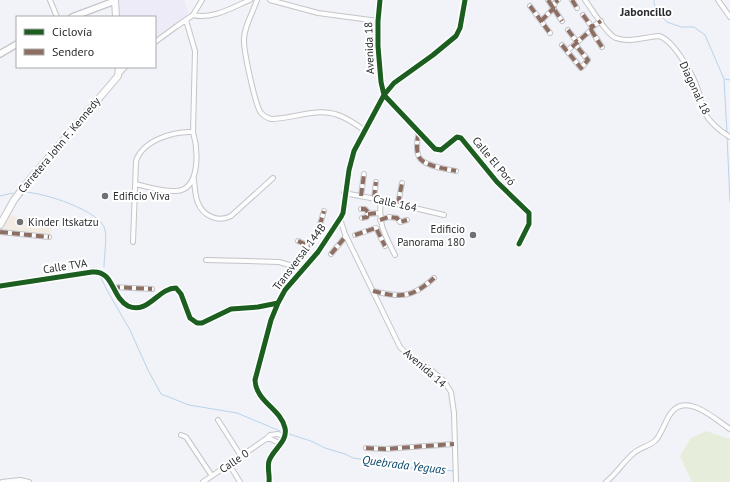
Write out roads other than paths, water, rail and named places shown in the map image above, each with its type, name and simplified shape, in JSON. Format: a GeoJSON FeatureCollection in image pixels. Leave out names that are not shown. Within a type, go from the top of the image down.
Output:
{"type":"FeatureCollection","features":[{"type":"Feature","properties":{"kind":"main road"},"geometry":{"type":"LineString","coordinates":[[115,1],[116,16]]}},
{"type":"Feature","properties":{"kind":"main road"},"geometry":{"type":"LineString","coordinates":[[118,76],[119,68]]}},
{"type":"Feature","properties":{"kind":"main road","name":"Carretera John F. Kennedy"},"geometry":{"type":"LineString","coordinates":[[0,225],[14,200],[26,184],[118,76]]}},
{"type":"Feature","properties":{"kind":"street"},"geometry":{"type":"LineString","coordinates":[[50,0],[57,16]]}},
{"type":"Feature","properties":{"kind":"street"},"geometry":{"type":"LineString","coordinates":[[156,41],[193,15],[202,0]]}},
{"type":"Feature","properties":{"kind":"street"},"geometry":{"type":"LineString","coordinates":[[193,15],[207,15],[225,11],[250,0]]}},
{"type":"Feature","properties":{"kind":"street"},"geometry":{"type":"LineString","coordinates":[[257,0],[245,32],[244,40],[251,80],[258,107],[265,117],[271,119],[326,112],[335,113],[345,117],[365,131]]}},
{"type":"Feature","properties":{"kind":"street"},"geometry":{"type":"LineString","coordinates":[[270,0],[318,13],[378,21]]}},
{"type":"Feature","properties":{"kind":"street","name":"Avenida 18"},"geometry":{"type":"LineString","coordinates":[[380,0],[378,46],[381,82],[384,95]]}},
{"type":"Feature","properties":{"kind":"street","name":"Transversal 144B"},"geometry":{"type":"LineString","coordinates":[[284,436],[285,429],[282,421],[258,394],[255,385],[271,320],[278,303],[285,290],[318,252],[340,219],[343,213],[344,194],[354,151],[384,95],[394,83],[422,65],[456,36],[460,28],[465,0]]}},
{"type":"Feature","properties":{"kind":"street"},"geometry":{"type":"LineString","coordinates":[[548,0],[562,21]]}},
{"type":"Feature","properties":{"kind":"street"},"geometry":{"type":"LineString","coordinates":[[541,21],[553,9],[558,0]]}},
{"type":"Feature","properties":{"kind":"street"},"geometry":{"type":"LineString","coordinates":[[572,0],[577,8]]}},
{"type":"Feature","properties":{"kind":"street","name":"Diagonal 18"},"geometry":{"type":"LineString","coordinates":[[585,0],[607,31],[616,39],[628,40],[659,36],[663,37],[670,43],[678,51],[694,82],[699,92],[705,113],[721,131],[730,138]]}},
{"type":"Feature","properties":{"kind":"street"},"geometry":{"type":"LineString","coordinates":[[718,0],[730,17]]}},
{"type":"Feature","properties":{"kind":"street"},"geometry":{"type":"LineString","coordinates":[[74,16],[115,1]]}},
{"type":"Feature","properties":{"kind":"street"},"geometry":{"type":"LineString","coordinates":[[530,6],[550,33]]}},
{"type":"Feature","properties":{"kind":"street"},"geometry":{"type":"LineString","coordinates":[[199,7],[201,12],[207,15]]}},
{"type":"Feature","properties":{"kind":"street"},"geometry":{"type":"LineString","coordinates":[[583,15],[602,47]]}},
{"type":"Feature","properties":{"kind":"street"},"geometry":{"type":"LineString","coordinates":[[186,20],[195,51],[193,132],[196,161],[194,179],[196,197],[200,207],[208,216],[218,219],[231,216],[273,178]]}},
{"type":"Feature","properties":{"kind":"street"},"geometry":{"type":"LineString","coordinates":[[567,51],[601,21]]}},
{"type":"Feature","properties":{"kind":"street"},"geometry":{"type":"LineString","coordinates":[[562,44],[580,68],[588,60],[568,30]]}},
{"type":"Feature","properties":{"kind":"street"},"geometry":{"type":"LineString","coordinates":[[0,54],[16,45]]}},
{"type":"Feature","properties":{"kind":"street"},"geometry":{"type":"LineString","coordinates":[[118,76],[124,68]]}},
{"type":"Feature","properties":{"kind":"street","name":"Calle El Poró"},"geometry":{"type":"LineString","coordinates":[[384,95],[437,150],[441,150],[457,137],[462,138],[497,182],[529,214],[529,224],[519,244]]}},
{"type":"Feature","properties":{"kind":"street"},"geometry":{"type":"LineString","coordinates":[[133,242],[136,161],[140,150],[169,134],[193,132]]}},
{"type":"Feature","properties":{"kind":"street"},"geometry":{"type":"LineString","coordinates":[[419,133],[417,138],[418,157],[426,164],[456,172]]}},
{"type":"Feature","properties":{"kind":"street"},"geometry":{"type":"LineString","coordinates":[[361,196],[364,174]]}},
{"type":"Feature","properties":{"kind":"street"},"geometry":{"type":"LineString","coordinates":[[136,184],[178,191],[185,188],[194,179]]}},
{"type":"Feature","properties":{"kind":"street"},"geometry":{"type":"LineString","coordinates":[[374,198],[376,182]]}},
{"type":"Feature","properties":{"kind":"street"},"geometry":{"type":"LineString","coordinates":[[398,204],[402,183]]}},
{"type":"Feature","properties":{"kind":"street","name":"Calle 164"},"geometry":{"type":"LineString","coordinates":[[344,194],[374,198],[444,215]]}},
{"type":"Feature","properties":{"kind":"street"},"geometry":{"type":"LineString","coordinates":[[381,200],[380,220],[384,233],[395,255]]}},
{"type":"Feature","properties":{"kind":"street"},"geometry":{"type":"LineString","coordinates":[[362,209],[367,210],[368,214]]}},
{"type":"Feature","properties":{"kind":"street"},"geometry":{"type":"LineString","coordinates":[[298,241],[309,246],[311,245],[318,231],[324,211]]}},
{"type":"Feature","properties":{"kind":"street"},"geometry":{"type":"LineString","coordinates":[[362,218],[367,217],[368,214],[380,213]]}},
{"type":"Feature","properties":{"kind":"street"},"geometry":{"type":"LineString","coordinates":[[380,220],[392,216],[397,218],[400,222],[408,220]]}},
{"type":"Feature","properties":{"kind":"street","name":"Avenida 14"},"geometry":{"type":"LineString","coordinates":[[340,219],[346,236],[400,346],[409,356],[430,369],[444,381],[451,392],[454,413],[456,482]]}},
{"type":"Feature","properties":{"kind":"street"},"geometry":{"type":"LineString","coordinates":[[354,235],[376,228],[384,245],[388,242]]}},
{"type":"Feature","properties":{"kind":"street"},"geometry":{"type":"LineString","coordinates":[[0,232],[49,237]]}},
{"type":"Feature","properties":{"kind":"street"},"geometry":{"type":"LineString","coordinates":[[331,254],[346,236]]}},
{"type":"Feature","properties":{"kind":"street"},"geometry":{"type":"LineString","coordinates":[[206,260],[279,262],[303,270]]}},
{"type":"Feature","properties":{"kind":"street","name":"Calle TVA"},"geometry":{"type":"LineString","coordinates":[[0,286],[98,271],[105,275],[122,301],[128,306],[134,308],[142,307],[148,304],[170,288],[176,288],[181,294],[190,318],[197,323],[202,323],[230,309],[258,307],[278,303]]}},
{"type":"Feature","properties":{"kind":"street"},"geometry":{"type":"LineString","coordinates":[[373,291],[395,296],[410,293],[419,290],[434,278]]}},
{"type":"Feature","properties":{"kind":"street"},"geometry":{"type":"LineString","coordinates":[[112,287],[152,289]]}},
{"type":"Feature","properties":{"kind":"street"},"geometry":{"type":"LineString","coordinates":[[606,482],[636,451],[652,444],[657,439],[672,412],[679,406],[685,405],[695,407],[730,429]]}},
{"type":"Feature","properties":{"kind":"street"},"geometry":{"type":"LineString","coordinates":[[218,420],[241,456]]}},
{"type":"Feature","properties":{"kind":"street","name":"Calle 0"},"geometry":{"type":"LineString","coordinates":[[202,482],[270,436],[274,434],[284,436]]}},
{"type":"Feature","properties":{"kind":"street"},"geometry":{"type":"LineString","coordinates":[[182,435],[186,437],[212,476]]}},
{"type":"Feature","properties":{"kind":"street"},"geometry":{"type":"LineString","coordinates":[[269,482],[269,462],[281,444],[284,436]]}},
{"type":"Feature","properties":{"kind":"street"},"geometry":{"type":"LineString","coordinates":[[266,440],[271,439],[281,444]]}},
{"type":"Feature","properties":{"kind":"street"},"geometry":{"type":"LineString","coordinates":[[366,448],[384,449],[454,444]]}},
{"type":"Feature","properties":{"kind":"street"},"geometry":{"type":"LineString","coordinates":[[229,464],[240,482]]}},
{"type":"Feature","properties":{"kind":"street"},"geometry":{"type":"LineString","coordinates":[[2,482],[20,480],[29,482]]}},
{"type":"Feature","properties":{"kind":"waterway"},"geometry":{"type":"LineString","coordinates":[[654,0],[656,11],[667,22],[681,27],[694,27],[705,35],[724,79],[727,133]]}},
{"type":"Feature","properties":{"kind":"waterway"},"geometry":{"type":"LineString","coordinates":[[725,79],[730,80]]}},
{"type":"Feature","properties":{"kind":"waterway"},"geometry":{"type":"LineString","coordinates":[[727,136],[730,202]]}},
{"type":"Feature","properties":{"kind":"waterway","name":"Quebrada Yeguas"},"geometry":{"type":"LineString","coordinates":[[24,192],[44,195],[57,199],[94,216],[101,223],[106,233],[104,267]]}},
{"type":"Feature","properties":{"kind":"waterway","name":"Quebrada Yeguas"},"geometry":{"type":"LineString","coordinates":[[0,196],[13,193]]}},
{"type":"Feature","properties":{"kind":"waterway","name":"Quebrada Yeguas"},"geometry":{"type":"LineString","coordinates":[[101,276],[108,292],[130,330],[148,370],[161,394],[189,405],[237,413],[280,431]]}},
{"type":"Feature","properties":{"kind":"waterway","name":"Quebrada Yeguas"},"geometry":{"type":"LineString","coordinates":[[289,434],[353,458],[389,463],[409,468],[429,466],[453,471]]}},
{"type":"Feature","properties":{"kind":"place","name":"Edificio Viva"},"geometry":{"type":"Point","coordinates":[105,196]}},
{"type":"Feature","properties":{"kind":"place","name":"Kinder Itskatzu"},"geometry":{"type":"Point","coordinates":[20,222]}},
{"type":"Feature","properties":{"kind":"place","name":"Edificio Panorama 180"},"geometry":{"type":"Point","coordinates":[473,235]}},
{"type":"Feature","properties":{"kind":"district","name":"Jaboncillo"},"geometry":{"type":"Point","coordinates":[646,12]}}]}
